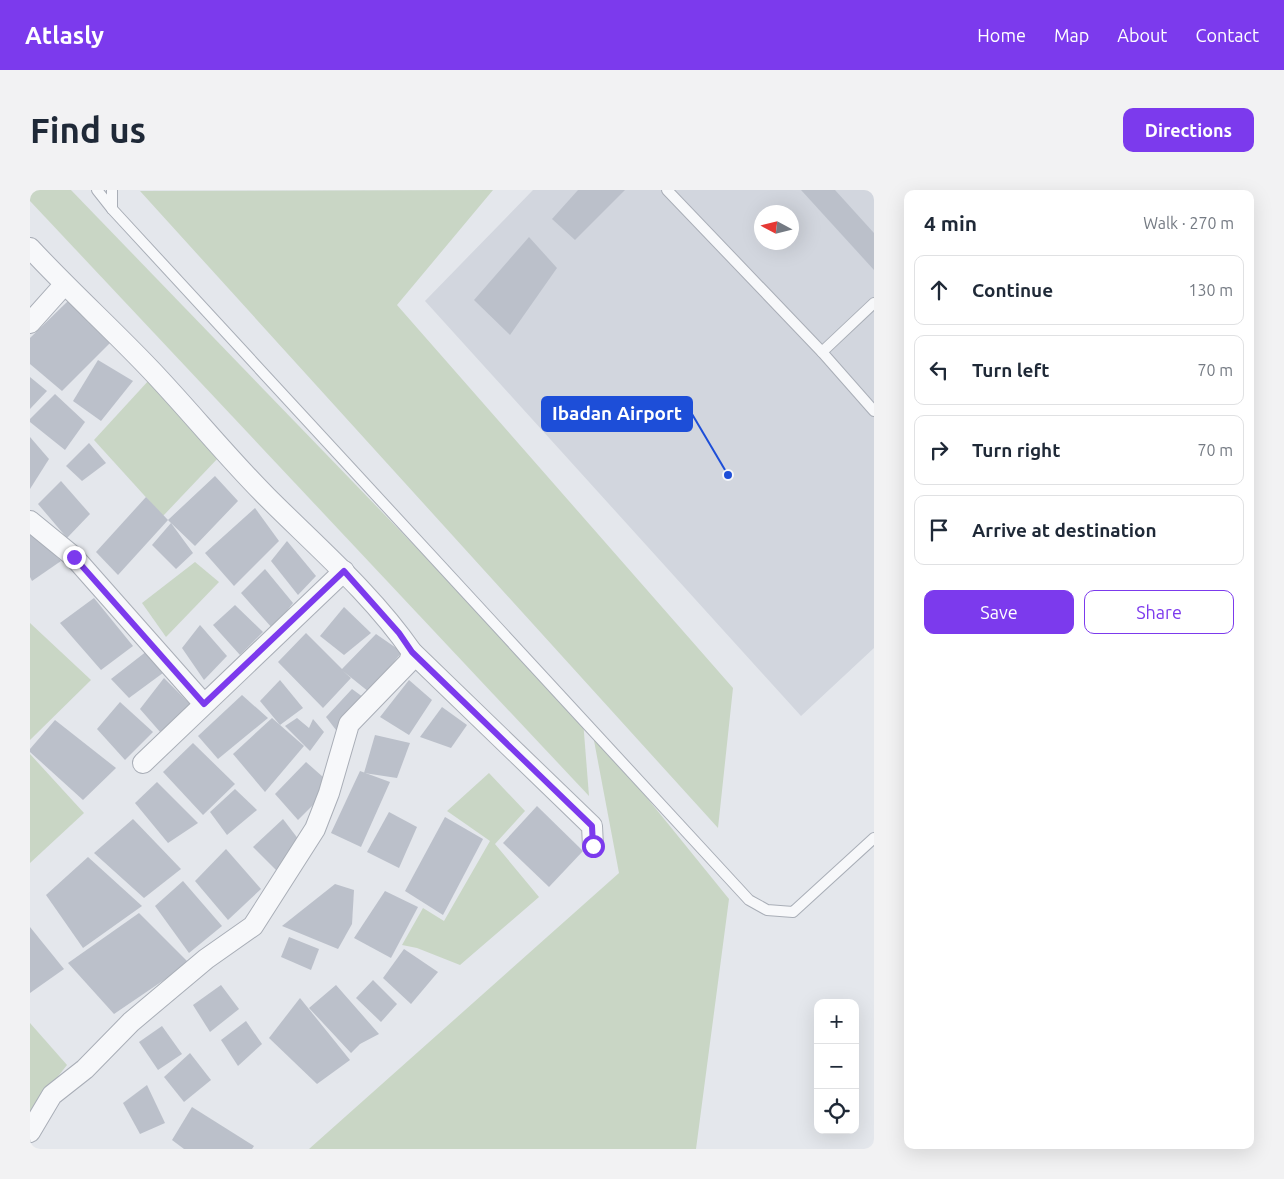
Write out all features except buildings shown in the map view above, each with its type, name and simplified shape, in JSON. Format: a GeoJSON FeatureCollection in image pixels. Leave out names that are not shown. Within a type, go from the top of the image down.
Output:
{"type":"FeatureCollection","features":[{"type":"Feature","properties":{"kind":"street"},"geometry":{"type":"LineString","coordinates":[[30,248],[64,285],[149,368],[266,496],[344,571],[399,633],[412,652],[592,826],[593,846]]}},
{"type":"Feature","properties":{"kind":"street"},"geometry":{"type":"LineString","coordinates":[[30,323],[64,285]]}},
{"type":"Feature","properties":{"kind":"street"},"geometry":{"type":"LineString","coordinates":[[30,521],[74,557],[204,704]]}},
{"type":"Feature","properties":{"kind":"street"},"geometry":{"type":"LineString","coordinates":[[143,763],[344,571]]}},
{"type":"Feature","properties":{"kind":"street"},"geometry":{"type":"LineString","coordinates":[[30,1132],[52,1095],[85,1069],[132,1022],[206,959],[253,926],[315,829],[329,792],[349,724],[410,662],[412,652]]}},
{"type":"Feature","properties":{"kind":"lane"},"geometry":{"type":"LineString","coordinates":[[97,190],[112,209],[749,900],[767,910],[793,912],[874,838]]}},
{"type":"Feature","properties":{"kind":"lane"},"geometry":{"type":"LineString","coordinates":[[112,190],[112,209]]}},
{"type":"Feature","properties":{"kind":"lane"},"geometry":{"type":"LineString","coordinates":[[667,190],[822,352],[874,411]]}},
{"type":"Feature","properties":{"kind":"lane"},"geometry":{"type":"LineString","coordinates":[[822,352],[874,303]]}},
{"type":"Feature","properties":{"kind":"shaded area"},"geometry":{"type":"Polygon","coordinates":[[[533,190],[874,190],[874,648],[801,716],[425,301],[533,190]]]}},
{"type":"Feature","properties":{"kind":"green space"},"geometry":{"type":"Polygon","coordinates":[[[30,190],[71,190],[583,720],[589,796],[30,201],[30,190]]]}},
{"type":"Feature","properties":{"kind":"green space"},"geometry":{"type":"Polygon","coordinates":[[[493,190],[397,305],[733,688],[718,828],[140,191],[493,190]]]}},
{"type":"Feature","properties":{"kind":"green space"},"geometry":{"type":"Polygon","coordinates":[[[150,379],[219,457],[163,516],[94,440],[150,379]]]}},
{"type":"Feature","properties":{"kind":"green space"},"geometry":{"type":"Polygon","coordinates":[[[195,562],[219,582],[166,637],[142,603],[195,562]]]}},
{"type":"Feature","properties":{"kind":"green space"},"geometry":{"type":"Polygon","coordinates":[[[30,623],[91,680],[30,740],[30,623]]]}},
{"type":"Feature","properties":{"kind":"green space"},"geometry":{"type":"Polygon","coordinates":[[[592,730],[729,899],[696,1149],[309,1149],[619,873],[592,730]]]}},
{"type":"Feature","properties":{"kind":"green space"},"geometry":{"type":"Polygon","coordinates":[[[30,754],[84,813],[30,863],[30,754]]]}},
{"type":"Feature","properties":{"kind":"green space"},"geometry":{"type":"Polygon","coordinates":[[[489,773],[525,811],[495,844],[539,897],[460,965],[417,948],[402,945],[423,908],[444,921],[490,841],[447,811],[489,773]]]}},
{"type":"Feature","properties":{"kind":"green space"},"geometry":{"type":"Polygon","coordinates":[[[30,1023],[67,1065],[30,1112],[30,1023]]]}},
{"type":"Feature","properties":{"kind":"place","name":"Ibadan Airport"},"geometry":{"type":"Point","coordinates":[728,475]}},
{"type":"Feature","properties":{"kind":"route"},"geometry":{"type":"LineString","coordinates":[[74,557],[204,704],[344,571],[399,633],[412,652],[592,826],[593,846]]}}]}
